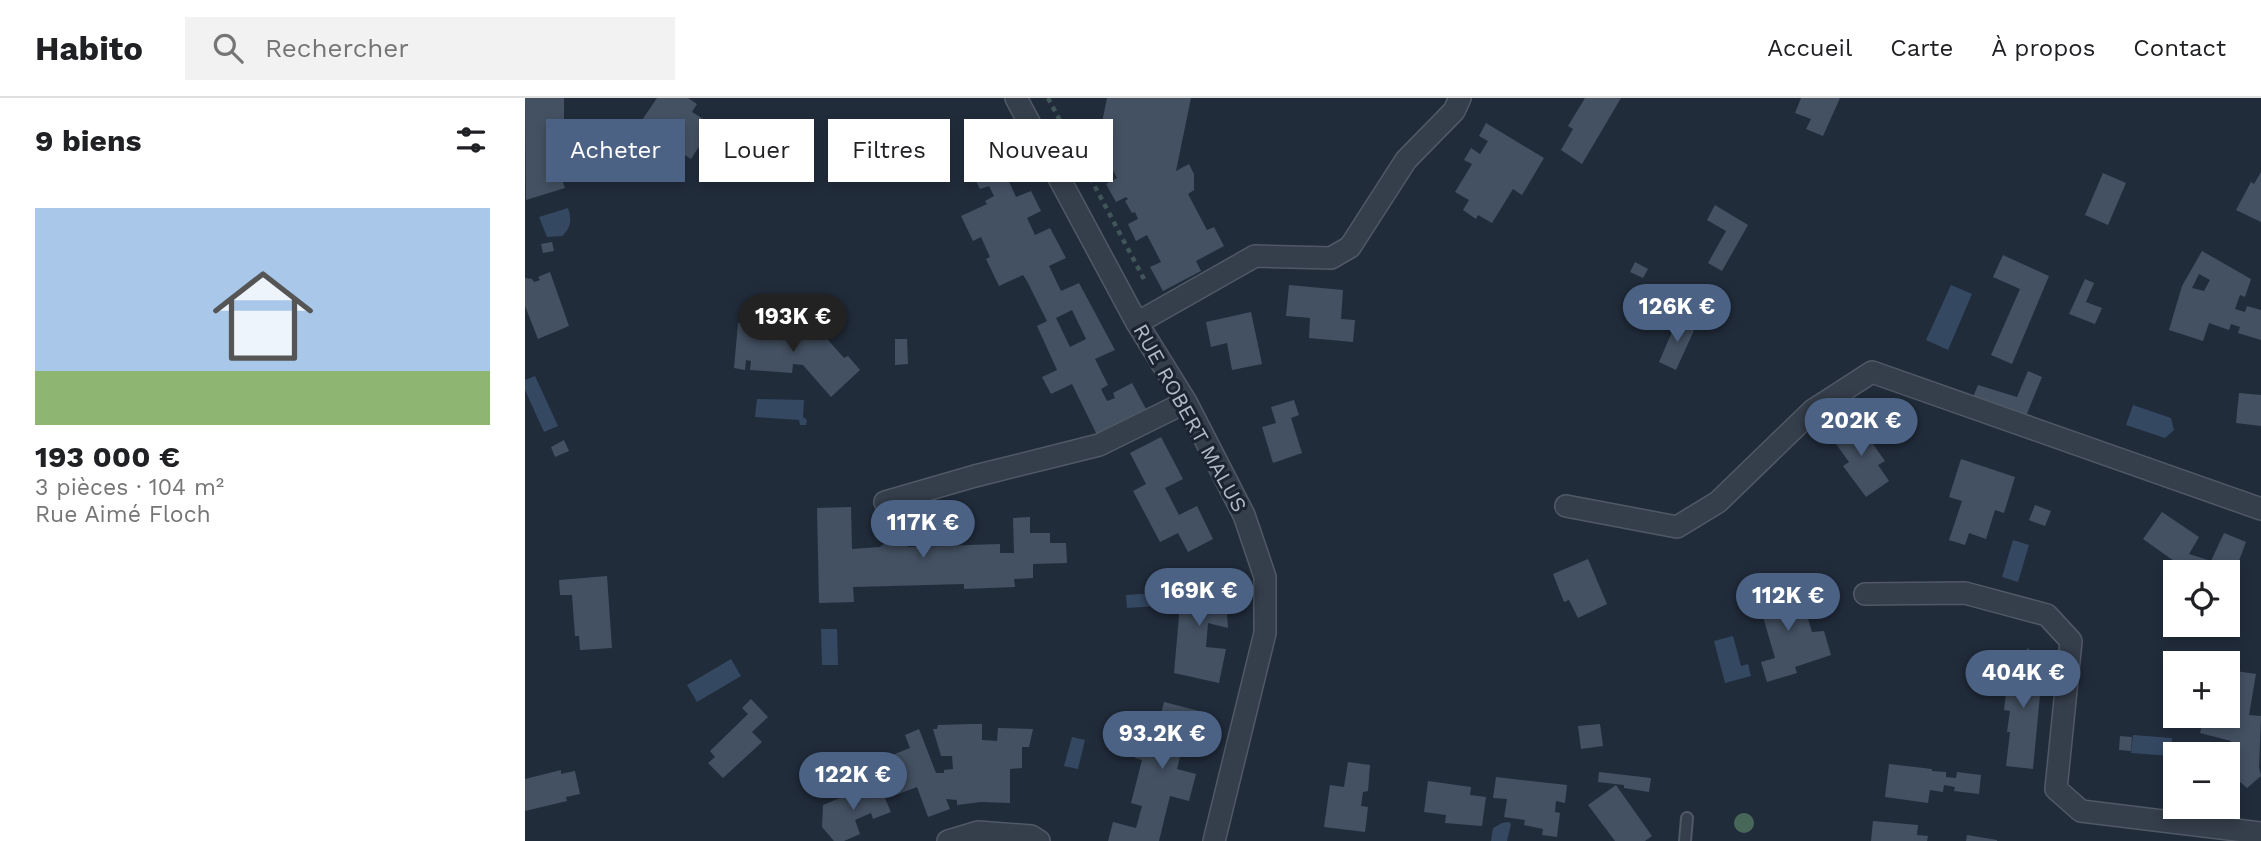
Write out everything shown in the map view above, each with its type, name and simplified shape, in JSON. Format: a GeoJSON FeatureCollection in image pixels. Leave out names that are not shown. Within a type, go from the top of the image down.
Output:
{"type":"FeatureCollection","features":[{"type":"Feature","properties":{"kind":"street","name":"RUE ROBERT MALUS"},"geometry":{"type":"LineString","coordinates":[[1016,98],[1137,323],[1185,402],[1244,515],[1265,577],[1265,633],[1214,841]]}},
{"type":"Feature","properties":{"kind":"street"},"geometry":{"type":"LineString","coordinates":[[1137,323],[1255,256],[1331,258],[1350,247],[1406,160],[1454,111],[1460,98]]}},
{"type":"Feature","properties":{"kind":"street"},"geometry":{"type":"LineString","coordinates":[[1566,506],[1677,527],[1718,502],[1813,410],[1871,372],[2261,509]]}},
{"type":"Feature","properties":{"kind":"street"},"geometry":{"type":"LineString","coordinates":[[884,502],[1099,445],[1185,402]]}},
{"type":"Feature","properties":{"kind":"street"},"geometry":{"type":"LineString","coordinates":[[1865,594],[1965,593],[2047,615],[2071,640],[2056,789],[2081,811],[2261,833]]}},
{"type":"Feature","properties":{"kind":"street"},"geometry":{"type":"LineString","coordinates":[[948,841],[978,832],[1031,836],[1039,841]]}},
{"type":"Feature","properties":{"kind":"lane"},"geometry":{"type":"LineString","coordinates":[[1685,841],[1687,818]]}},
{"type":"Feature","properties":{"kind":"path"},"geometry":{"type":"LineString","coordinates":[[1048,98],[1148,288]]}},
{"type":"Feature","properties":{"kind":"water"},"geometry":{"type":"Polygon","coordinates":[[[568,208],[570,220],[567,230],[562,236],[547,237],[539,217],[568,208]]]}},
{"type":"Feature","properties":{"kind":"water"},"geometry":{"type":"Polygon","coordinates":[[[1951,285],[1972,294],[1948,350],[1926,340],[1951,285]]]}},
{"type":"Feature","properties":{"kind":"water"},"geometry":{"type":"Polygon","coordinates":[[[535,376],[558,426],[544,432],[525,390],[525,380],[535,376]]]}},
{"type":"Feature","properties":{"kind":"water"},"geometry":{"type":"Polygon","coordinates":[[[757,399],[804,400],[803,417],[807,420],[806,425],[800,425],[799,420],[755,417],[757,399]]]}},
{"type":"Feature","properties":{"kind":"water"},"geometry":{"type":"Polygon","coordinates":[[[2133,405],[2171,418],[2174,430],[2165,438],[2126,425],[2133,405]]]}},
{"type":"Feature","properties":{"kind":"water"},"geometry":{"type":"Polygon","coordinates":[[[2013,540],[2029,545],[2018,582],[2002,577],[2013,540]]]}},
{"type":"Feature","properties":{"kind":"water"},"geometry":{"type":"Polygon","coordinates":[[[1156,593],[1157,606],[1127,608],[1126,595],[1156,593]]]}},
{"type":"Feature","properties":{"kind":"water"},"geometry":{"type":"Polygon","coordinates":[[[821,629],[837,629],[838,665],[822,665],[821,629]]]}},
{"type":"Feature","properties":{"kind":"water"},"geometry":{"type":"Polygon","coordinates":[[[1733,636],[1741,666],[1748,664],[1751,676],[1725,683],[1714,641],[1733,636]]]}},
{"type":"Feature","properties":{"kind":"water"},"geometry":{"type":"Polygon","coordinates":[[[731,659],[741,676],[697,702],[687,685],[731,659]]]}},
{"type":"Feature","properties":{"kind":"water"},"geometry":{"type":"Polygon","coordinates":[[[2133,735],[2172,738],[2172,742],[2163,742],[2163,755],[2131,753],[2133,735]]]}},
{"type":"Feature","properties":{"kind":"water"},"geometry":{"type":"Polygon","coordinates":[[[1072,737],[1085,740],[1078,769],[1064,766],[1072,737]]]}},
{"type":"Feature","properties":{"kind":"water"},"geometry":{"type":"Polygon","coordinates":[[[1509,822],[1511,824],[1507,841],[1491,841],[1493,828],[1509,822]]]}},
{"type":"Feature","properties":{"kind":"building"},"geometry":{"type":"Polygon","coordinates":[[[525,98],[564,98],[564,119],[546,119],[546,182],[563,182],[565,188],[526,200],[525,98]]]}},
{"type":"Feature","properties":{"kind":"building"},"geometry":{"type":"Polygon","coordinates":[[[657,98],[688,98],[697,104],[692,112],[703,119],[699,119],[699,147],[691,159],[685,155],[685,119],[643,119],[657,98]]]}},
{"type":"Feature","properties":{"kind":"building"},"geometry":{"type":"Polygon","coordinates":[[[1107,98],[1191,98],[1176,171],[1189,164],[1194,174],[1194,190],[1188,194],[1207,230],[1214,227],[1224,246],[1196,261],[1201,271],[1163,291],[1150,267],[1161,262],[1147,235],[1136,241],[1128,224],[1138,219],[1135,212],[1132,213],[1125,201],[1128,199],[1126,197],[1116,202],[1106,184],[1117,178],[1113,170],[1113,119],[1103,119],[1107,98]]]}},
{"type":"Feature","properties":{"kind":"building"},"geometry":{"type":"Polygon","coordinates":[[[1585,98],[1621,98],[1582,164],[1561,150],[1573,129],[1568,126],[1585,98]]]}},
{"type":"Feature","properties":{"kind":"building"},"geometry":{"type":"Polygon","coordinates":[[[1801,98],[1840,98],[1823,136],[1806,129],[1811,119],[1795,113],[1801,98]]]}},
{"type":"Feature","properties":{"kind":"building"},"geometry":{"type":"Polygon","coordinates":[[[1486,123],[1544,158],[1522,195],[1513,189],[1492,223],[1478,215],[1476,219],[1463,210],[1469,200],[1455,192],[1472,164],[1464,160],[1471,148],[1480,154],[1488,141],[1479,136],[1486,123]]]}},
{"type":"Feature","properties":{"kind":"building"},"geometry":{"type":"Polygon","coordinates":[[[2261,172],[2261,222],[2236,210],[2251,182],[2254,184],[2261,172]]]}},
{"type":"Feature","properties":{"kind":"building"},"geometry":{"type":"Polygon","coordinates":[[[2103,173],[2126,183],[2108,225],[2085,215],[2103,173]]]}},
{"type":"Feature","properties":{"kind":"building"},"geometry":{"type":"Polygon","coordinates":[[[976,182],[1009,182],[1016,197],[1031,191],[1041,211],[1027,218],[1035,235],[1050,228],[1066,258],[1049,266],[1061,291],[1079,283],[1115,350],[1095,359],[1108,385],[1101,389],[1107,401],[1115,398],[1113,393],[1132,383],[1146,409],[1097,435],[1072,384],[1051,394],[1042,377],[1057,370],[1037,326],[1047,321],[1027,281],[1023,275],[999,286],[986,259],[990,257],[981,237],[973,241],[961,216],[987,204],[985,201],[994,196],[989,186],[980,189],[976,182]],[[1072,310],[1056,318],[1070,347],[1086,339],[1072,310]]]}},
{"type":"Feature","properties":{"kind":"building"},"geometry":{"type":"Polygon","coordinates":[[[1715,205],[1748,225],[1722,271],[1708,263],[1726,231],[1707,220],[1715,205]]]}},
{"type":"Feature","properties":{"kind":"building"},"geometry":{"type":"Polygon","coordinates":[[[552,242],[554,251],[543,253],[541,244],[552,242]]]}},
{"type":"Feature","properties":{"kind":"building"},"geometry":{"type":"Polygon","coordinates":[[[2202,251],[2251,279],[2245,297],[2240,295],[2235,309],[2245,312],[2247,306],[2261,310],[2261,340],[2238,333],[2240,327],[2231,324],[2229,330],[2209,323],[2203,341],[2169,330],[2182,286],[2202,251]],[[2199,274],[2192,288],[2204,291],[2210,280],[2199,274]]]}},
{"type":"Feature","properties":{"kind":"building"},"geometry":{"type":"Polygon","coordinates":[[[2003,255],[2049,276],[2012,364],[1991,355],[2020,289],[1993,277],[2003,255]]]}},
{"type":"Feature","properties":{"kind":"building"},"geometry":{"type":"Polygon","coordinates":[[[1635,262],[1648,269],[1643,278],[1630,272],[1635,262]]]}},
{"type":"Feature","properties":{"kind":"building"},"geometry":{"type":"Polygon","coordinates":[[[550,272],[569,326],[538,339],[525,306],[525,278],[534,282],[540,280],[538,277],[550,272]]]}},
{"type":"Feature","properties":{"kind":"building"},"geometry":{"type":"Polygon","coordinates":[[[2085,279],[2094,283],[2086,302],[2102,308],[2095,324],[2069,314],[2085,279]]]}},
{"type":"Feature","properties":{"kind":"building"},"geometry":{"type":"Polygon","coordinates":[[[1289,285],[1343,290],[1341,319],[1355,320],[1353,342],[1309,338],[1310,318],[1286,316],[1289,285]]]}},
{"type":"Feature","properties":{"kind":"building"},"geometry":{"type":"Polygon","coordinates":[[[1251,312],[1262,364],[1232,370],[1227,343],[1211,347],[1206,322],[1251,312]]]}},
{"type":"Feature","properties":{"kind":"building"},"geometry":{"type":"Polygon","coordinates":[[[1678,318],[1696,326],[1676,370],[1659,362],[1678,318]]]}},
{"type":"Feature","properties":{"kind":"building"},"geometry":{"type":"Polygon","coordinates":[[[738,323],[821,332],[844,358],[848,356],[860,370],[831,397],[803,365],[793,364],[792,373],[750,370],[751,361],[746,360],[745,370],[734,368],[738,323]]]}},
{"type":"Feature","properties":{"kind":"building"},"geometry":{"type":"Polygon","coordinates":[[[895,339],[907,339],[908,364],[895,365],[895,339]]]}},
{"type":"Feature","properties":{"kind":"building"},"geometry":{"type":"Polygon","coordinates":[[[2028,371],[2042,377],[2026,416],[1973,397],[1978,385],[2017,397],[2028,371]]]}},
{"type":"Feature","properties":{"kind":"building"},"geometry":{"type":"Polygon","coordinates":[[[2239,393],[2261,395],[2261,426],[2236,423],[2239,393]]]}},
{"type":"Feature","properties":{"kind":"building"},"geometry":{"type":"Polygon","coordinates":[[[1294,400],[1299,415],[1291,418],[1302,453],[1273,463],[1262,427],[1276,423],[1271,407],[1294,400]]]}},
{"type":"Feature","properties":{"kind":"building"},"geometry":{"type":"Polygon","coordinates":[[[1856,420],[1885,461],[1878,465],[1889,481],[1866,497],[1843,466],[1849,462],[1831,437],[1856,420]]]}},
{"type":"Feature","properties":{"kind":"building"},"geometry":{"type":"Polygon","coordinates":[[[1161,437],[1183,479],[1165,488],[1179,515],[1197,506],[1213,539],[1188,552],[1178,533],[1160,542],[1133,491],[1146,484],[1130,453],[1161,437]]]}},
{"type":"Feature","properties":{"kind":"building"},"geometry":{"type":"Polygon","coordinates":[[[564,440],[569,451],[555,457],[551,447],[564,440]]]}},
{"type":"Feature","properties":{"kind":"building"},"geometry":{"type":"Polygon","coordinates":[[[1961,459],[2015,477],[2004,513],[1995,510],[1986,539],[1969,533],[1965,545],[1949,540],[1962,501],[1949,497],[1961,459]]]}},
{"type":"Feature","properties":{"kind":"building"},"geometry":{"type":"Polygon","coordinates":[[[2035,505],[2051,511],[2045,526],[2029,520],[2035,505]]]}},
{"type":"Feature","properties":{"kind":"building"},"geometry":{"type":"Polygon","coordinates":[[[851,507],[852,549],[880,547],[908,526],[908,547],[1000,544],[1000,553],[1014,553],[1013,518],[1030,517],[1030,533],[1050,533],[1050,543],[1066,543],[1067,563],[1033,564],[1033,578],[1014,579],[1015,587],[964,589],[964,584],[853,587],[854,602],[819,603],[817,508],[851,507]]]}},
{"type":"Feature","properties":{"kind":"building"},"geometry":{"type":"Polygon","coordinates":[[[2162,512],[2199,537],[2189,554],[2208,560],[2173,560],[2143,539],[2162,512]]]}},
{"type":"Feature","properties":{"kind":"building"},"geometry":{"type":"Polygon","coordinates":[[[2224,533],[2246,542],[2239,560],[2211,560],[2224,533]]]}},
{"type":"Feature","properties":{"kind":"building"},"geometry":{"type":"Polygon","coordinates":[[[1588,559],[1607,604],[1578,618],[1569,600],[1564,602],[1553,574],[1588,559]]]}},
{"type":"Feature","properties":{"kind":"building"},"geometry":{"type":"Polygon","coordinates":[[[607,576],[612,648],[580,650],[579,636],[575,636],[572,595],[560,595],[559,580],[607,576]]]}},
{"type":"Feature","properties":{"kind":"building"},"geometry":{"type":"Polygon","coordinates":[[[1225,580],[1228,628],[1208,623],[1206,647],[1226,649],[1219,683],[1174,673],[1179,616],[1177,606],[1165,607],[1163,590],[1225,580]]]}},
{"type":"Feature","properties":{"kind":"building"},"geometry":{"type":"Polygon","coordinates":[[[1767,585],[1783,600],[1781,594],[1799,589],[1812,632],[1824,631],[1831,655],[1795,667],[1797,673],[1767,682],[1761,662],[1775,658],[1763,617],[1748,603],[1767,585]]]}},
{"type":"Feature","properties":{"kind":"building"},"geometry":{"type":"Polygon","coordinates":[[[2027,648],[2034,652],[2032,663],[2043,664],[2033,769],[2006,766],[2010,711],[2004,710],[2010,660],[2025,662],[2027,648]]]}},
{"type":"Feature","properties":{"kind":"building"},"geometry":{"type":"Polygon","coordinates":[[[2240,672],[2256,674],[2249,715],[2261,716],[2261,776],[2247,788],[2240,782],[2240,742],[2200,733],[2201,728],[2240,728],[2240,672]]]}},
{"type":"Feature","properties":{"kind":"building"},"geometry":{"type":"Polygon","coordinates":[[[751,699],[768,717],[752,732],[762,742],[723,778],[708,763],[715,757],[710,751],[748,714],[742,708],[751,699]]]}},
{"type":"Feature","properties":{"kind":"building"},"geometry":{"type":"Polygon","coordinates":[[[1164,702],[1211,714],[1204,742],[1185,737],[1177,769],[1196,774],[1189,801],[1170,796],[1159,841],[1108,841],[1113,822],[1136,828],[1142,806],[1131,803],[1142,760],[1135,758],[1139,743],[1143,743],[1147,726],[1157,729],[1164,702]]]}},
{"type":"Feature","properties":{"kind":"building"},"geometry":{"type":"Polygon","coordinates":[[[982,724],[982,740],[997,741],[998,728],[1033,729],[1029,747],[1022,747],[1022,768],[1010,769],[1010,803],[957,805],[957,800],[946,799],[950,809],[928,817],[917,787],[893,796],[887,778],[899,773],[892,755],[910,748],[905,735],[919,729],[936,773],[944,773],[944,770],[953,769],[952,756],[941,756],[933,729],[937,729],[938,725],[982,724]]]}},
{"type":"Feature","properties":{"kind":"building"},"geometry":{"type":"Polygon","coordinates":[[[1600,724],[1603,746],[1581,749],[1578,726],[1600,724]]]}},
{"type":"Feature","properties":{"kind":"building"},"geometry":{"type":"Polygon","coordinates":[[[2120,736],[2132,737],[2131,751],[2119,750],[2120,736]]]}},
{"type":"Feature","properties":{"kind":"building"},"geometry":{"type":"Polygon","coordinates":[[[1348,762],[1370,765],[1368,791],[1363,792],[1361,806],[1368,807],[1365,832],[1324,827],[1330,785],[1344,787],[1348,762]]]}},
{"type":"Feature","properties":{"kind":"building"},"geometry":{"type":"Polygon","coordinates":[[[1889,764],[1946,772],[1946,777],[1956,778],[1957,772],[1981,775],[1979,794],[1954,791],[1955,787],[1944,785],[1943,792],[1930,790],[1928,803],[1885,797],[1889,764]]]}},
{"type":"Feature","properties":{"kind":"building"},"geometry":{"type":"Polygon","coordinates":[[[561,770],[561,774],[575,771],[580,794],[566,797],[567,801],[525,811],[525,779],[561,770]]]}},
{"type":"Feature","properties":{"kind":"building"},"geometry":{"type":"Polygon","coordinates":[[[1599,772],[1651,778],[1649,792],[1598,782],[1599,772]]]}},
{"type":"Feature","properties":{"kind":"building"},"geometry":{"type":"Polygon","coordinates":[[[1496,777],[1567,785],[1565,803],[1556,801],[1555,812],[1560,813],[1557,837],[1542,835],[1543,829],[1524,825],[1525,820],[1504,817],[1507,799],[1493,798],[1496,777]]]}},
{"type":"Feature","properties":{"kind":"building"},"geometry":{"type":"Polygon","coordinates":[[[1428,781],[1471,787],[1470,795],[1486,797],[1482,826],[1445,823],[1446,815],[1424,812],[1428,781]]]}},
{"type":"Feature","properties":{"kind":"building"},"geometry":{"type":"Polygon","coordinates":[[[878,782],[891,812],[873,819],[871,813],[855,820],[860,834],[844,841],[834,841],[822,827],[823,805],[878,782]]]}},
{"type":"Feature","properties":{"kind":"building"},"geometry":{"type":"Polygon","coordinates":[[[1616,785],[1652,836],[1645,841],[1615,841],[1588,805],[1616,785]]]}},
{"type":"Feature","properties":{"kind":"building"},"geometry":{"type":"Polygon","coordinates":[[[1873,821],[1918,825],[1917,835],[1928,836],[1927,841],[1871,841],[1873,821]]]}},
{"type":"Feature","properties":{"kind":"building"},"geometry":{"type":"Polygon","coordinates":[[[1967,835],[1997,840],[1997,841],[1966,841],[1967,835]]]}}]}
